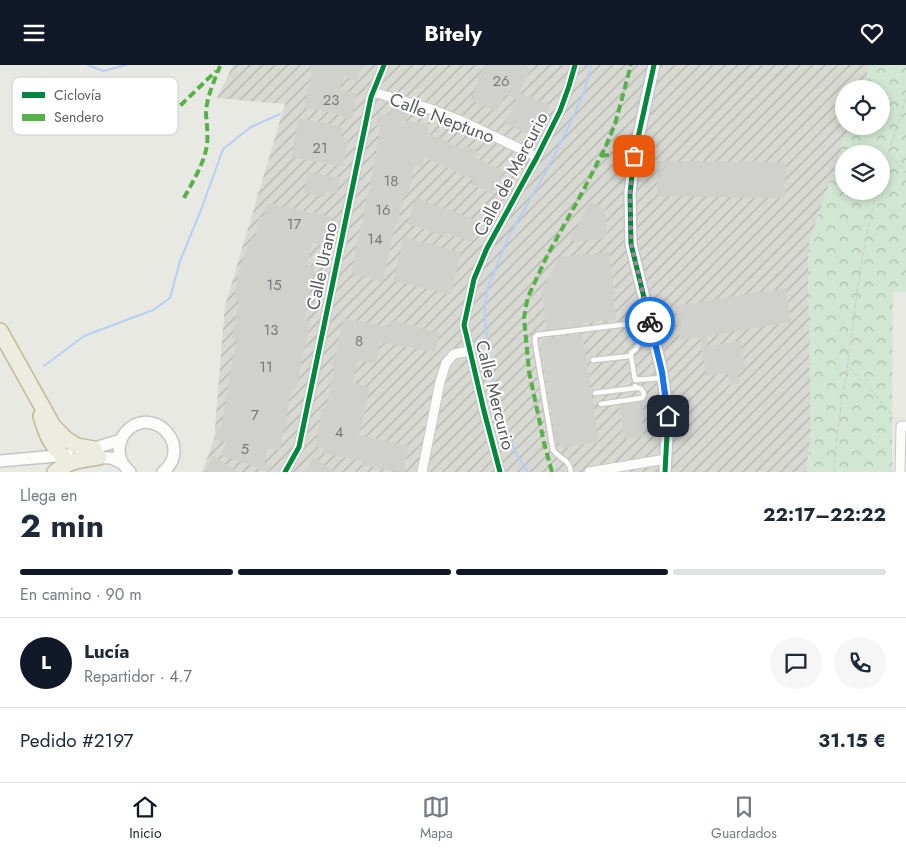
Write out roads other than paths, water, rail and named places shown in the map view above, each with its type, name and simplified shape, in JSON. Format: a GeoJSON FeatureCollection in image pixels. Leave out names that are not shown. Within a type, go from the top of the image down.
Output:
{"type":"FeatureCollection","features":[{"type":"Feature","properties":{"kind":"highway"},"geometry":{"type":"LineString","coordinates":[[0,331],[53,426],[66,439],[77,446],[97,453]]}},
{"type":"Feature","properties":{"kind":"highway"},"geometry":{"type":"LineString","coordinates":[[40,402],[39,408],[49,440],[55,449],[67,455]]}},
{"type":"Feature","properties":{"kind":"highway"},"geometry":{"type":"LineString","coordinates":[[55,472],[78,459],[97,453]]}},
{"type":"Feature","properties":{"kind":"street","name":"Calle Urano"},"geometry":{"type":"LineString","coordinates":[[285,472],[299,447],[371,97],[384,65]]}},
{"type":"Feature","properties":{"kind":"street","name":"Calle de Mercurio"},"geometry":{"type":"LineString","coordinates":[[464,325],[474,279],[487,248],[560,111],[575,65]]}},
{"type":"Feature","properties":{"kind":"street"},"geometry":{"type":"LineString","coordinates":[[654,65],[634,156],[630,194],[631,244],[663,378],[668,416],[665,472]]}},
{"type":"Feature","properties":{"kind":"street","name":"Calle Neptuno"},"geometry":{"type":"LineString","coordinates":[[373,92],[428,108],[464,122],[537,157]]}},
{"type":"Feature","properties":{"kind":"street","name":"Calle Mercurio"},"geometry":{"type":"LineString","coordinates":[[464,325],[500,472]]}},
{"type":"Feature","properties":{"kind":"street"},"geometry":{"type":"LineString","coordinates":[[422,472],[446,363],[454,354],[469,351]]}},
{"type":"Feature","properties":{"kind":"street"},"geometry":{"type":"LineString","coordinates":[[122,463],[119,447],[126,432],[132,426],[140,423],[150,423],[158,425],[165,430],[171,437],[174,446],[174,455],[171,463],[164,471]]}},
{"type":"Feature","properties":{"kind":"street"},"geometry":{"type":"LineString","coordinates":[[900,472],[904,426]]}},
{"type":"Feature","properties":{"kind":"street"},"geometry":{"type":"LineString","coordinates":[[97,453],[121,440]]}},
{"type":"Feature","properties":{"kind":"street"},"geometry":{"type":"LineString","coordinates":[[0,461],[97,453],[122,463],[130,472]]}},
{"type":"Feature","properties":{"kind":"street"},"geometry":{"type":"LineString","coordinates":[[589,472],[666,459]]}},
{"type":"Feature","properties":{"kind":"lane"},"geometry":{"type":"LineString","coordinates":[[571,472],[569,463],[553,450],[535,337],[540,333],[632,325],[636,329],[639,343],[638,347],[631,353],[636,387]]}},
{"type":"Feature","properties":{"kind":"lane"},"geometry":{"type":"LineString","coordinates":[[593,360],[631,356]]}},
{"type":"Feature","properties":{"kind":"lane"},"geometry":{"type":"LineString","coordinates":[[635,380],[663,378]]}},
{"type":"Feature","properties":{"kind":"lane"},"geometry":{"type":"LineString","coordinates":[[594,393],[636,387],[643,391],[644,395],[642,398],[601,405]]}},
{"type":"Feature","properties":{"kind":"waterway"},"geometry":{"type":"LineString","coordinates":[[88,65],[103,71],[126,65]]}},
{"type":"Feature","properties":{"kind":"waterway"},"geometry":{"type":"LineString","coordinates":[[528,472],[517,455],[504,426],[495,391],[489,359],[485,304],[488,287],[508,238],[548,168],[571,122],[584,92],[591,65]]}},
{"type":"Feature","properties":{"kind":"waterway"},"geometry":{"type":"LineString","coordinates":[[44,366],[84,336],[153,310],[170,298],[180,261],[223,149],[251,127],[280,114]]}}]}
